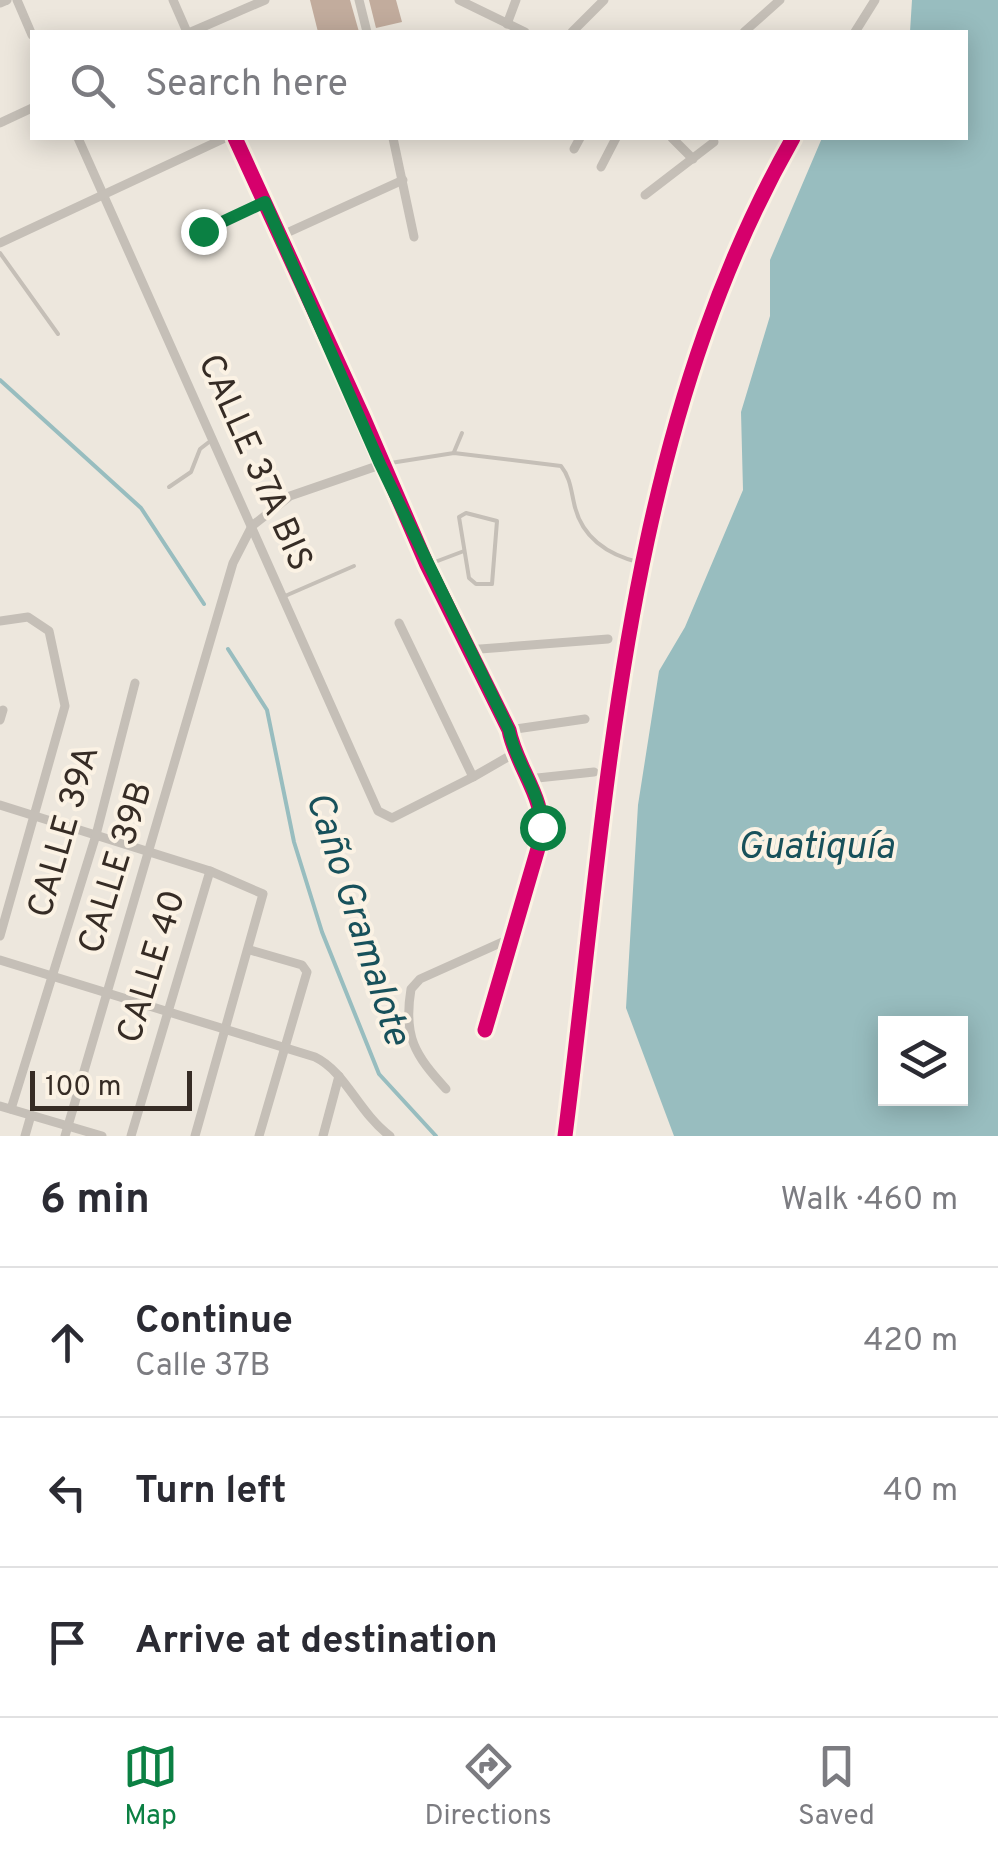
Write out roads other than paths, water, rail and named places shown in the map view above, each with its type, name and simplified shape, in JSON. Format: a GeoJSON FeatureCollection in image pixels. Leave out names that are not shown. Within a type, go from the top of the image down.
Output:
{"type":"FeatureCollection","features":[{"type":"Feature","properties":{"kind":"street"},"geometry":{"type":"LineString","coordinates":[[0,3],[8,0]]}},
{"type":"Feature","properties":{"kind":"street"},"geometry":{"type":"LineString","coordinates":[[18,0],[30,30]]}},
{"type":"Feature","properties":{"kind":"street"},"geometry":{"type":"LineString","coordinates":[[173,0],[188,30]]}},
{"type":"Feature","properties":{"kind":"street"},"geometry":{"type":"LineString","coordinates":[[194,30],[264,0]]}},
{"type":"Feature","properties":{"kind":"street"},"geometry":{"type":"LineString","coordinates":[[359,0],[367,30]]}},
{"type":"Feature","properties":{"kind":"street"},"geometry":{"type":"LineString","coordinates":[[460,0],[520,30]]}},
{"type":"Feature","properties":{"kind":"street"},"geometry":{"type":"LineString","coordinates":[[507,24],[516,0]]}},
{"type":"Feature","properties":{"kind":"street"},"geometry":{"type":"LineString","coordinates":[[574,30],[604,0]]}},
{"type":"Feature","properties":{"kind":"street"},"geometry":{"type":"LineString","coordinates":[[746,30],[780,0]]}},
{"type":"Feature","properties":{"kind":"street"},"geometry":{"type":"LineString","coordinates":[[856,30],[875,0]]}},
{"type":"Feature","properties":{"kind":"street"},"geometry":{"type":"LineString","coordinates":[[0,123],[30,109]]}},
{"type":"Feature","properties":{"kind":"street","name":"CALLE 37A BIS"},"geometry":{"type":"LineString","coordinates":[[79,140],[378,811],[392,818],[473,777]]}},
{"type":"Feature","properties":{"kind":"street"},"geometry":{"type":"LineString","coordinates":[[0,243],[103,191],[219,140]]}},
{"type":"Feature","properties":{"kind":"street"},"geometry":{"type":"LineString","coordinates":[[236,140],[380,464],[509,730],[514,754],[542,816],[540,838],[485,1030]]}},
{"type":"Feature","properties":{"kind":"street"},"geometry":{"type":"LineString","coordinates":[[393,140],[414,237]]}},
{"type":"Feature","properties":{"kind":"street"},"geometry":{"type":"LineString","coordinates":[[574,149],[579,140]]}},
{"type":"Feature","properties":{"kind":"street"},"geometry":{"type":"LineString","coordinates":[[601,167],[615,140]]}},
{"type":"Feature","properties":{"kind":"street"},"geometry":{"type":"LineString","coordinates":[[674,140],[693,159]]}},
{"type":"Feature","properties":{"kind":"street"},"geometry":{"type":"LineString","coordinates":[[565,1136],[640,563],[680,410],[738,247],[752,211],[793,140]]}},
{"type":"Feature","properties":{"kind":"street"},"geometry":{"type":"LineString","coordinates":[[645,194],[714,142]]}},
{"type":"Feature","properties":{"kind":"street"},"geometry":{"type":"LineString","coordinates":[[280,236],[403,180]]}},
{"type":"Feature","properties":{"kind":"street"},"geometry":{"type":"LineString","coordinates":[[252,526],[290,496],[380,464]]}},
{"type":"Feature","properties":{"kind":"street","name":"CALLE 39B"},"geometry":{"type":"LineString","coordinates":[[67,1131],[233,563],[252,526]]}},
{"type":"Feature","properties":{"kind":"street"},"geometry":{"type":"LineString","coordinates":[[0,621],[28,617],[39,620],[49,632],[65,690],[63,719],[0,936]]}},
{"type":"Feature","properties":{"kind":"street"},"geometry":{"type":"LineString","coordinates":[[399,623],[473,777],[514,754]]}},
{"type":"Feature","properties":{"kind":"street"},"geometry":{"type":"LineString","coordinates":[[467,650],[608,639]]}},
{"type":"Feature","properties":{"kind":"street","name":"CALLE 39A"},"geometry":{"type":"LineString","coordinates":[[5,1108],[96,835],[135,683]]}},
{"type":"Feature","properties":{"kind":"street"},"geometry":{"type":"LineString","coordinates":[[509,730],[585,719]]}},
{"type":"Feature","properties":{"kind":"street"},"geometry":{"type":"LineString","coordinates":[[528,779],[594,772]]}},
{"type":"Feature","properties":{"kind":"street"},"geometry":{"type":"LineString","coordinates":[[0,805],[254,886],[263,894],[196,1136]]}},
{"type":"Feature","properties":{"kind":"street","name":"CALLE 40"},"geometry":{"type":"LineString","coordinates":[[132,1136],[210,872]]}},
{"type":"Feature","properties":{"kind":"street"},"geometry":{"type":"LineString","coordinates":[[446,1089],[415,1055],[411,989],[420,979],[508,939]]}},
{"type":"Feature","properties":{"kind":"street"},"geometry":{"type":"LineString","coordinates":[[250,950],[302,965],[306,981],[259,1136]]}},
{"type":"Feature","properties":{"kind":"street"},"geometry":{"type":"LineString","coordinates":[[0,960],[285,1046],[332,1065],[366,1117],[390,1136]]}},
{"type":"Feature","properties":{"kind":"street"},"geometry":{"type":"LineString","coordinates":[[323,1136],[340,1074]]}},
{"type":"Feature","properties":{"kind":"street"},"geometry":{"type":"LineString","coordinates":[[5,1108],[67,1131],[102,1136]]}},
{"type":"Feature","properties":{"kind":"street"},"geometry":{"type":"LineString","coordinates":[[24,1136],[31,1115]]}},
{"type":"Feature","properties":{"kind":"lane"},"geometry":{"type":"LineString","coordinates":[[203,231],[265,202]]}},
{"type":"Feature","properties":{"kind":"lane"},"geometry":{"type":"LineString","coordinates":[[0,254],[58,334]]}},
{"type":"Feature","properties":{"kind":"lane"},"geometry":{"type":"LineString","coordinates":[[454,453],[462,433]]}},
{"type":"Feature","properties":{"kind":"lane"},"geometry":{"type":"LineString","coordinates":[[169,488],[191,472],[200,449],[213,439]]}},
{"type":"Feature","properties":{"kind":"lane"},"geometry":{"type":"LineString","coordinates":[[380,464],[454,453],[561,466],[567,474],[576,516],[590,537],[616,557],[640,563]]}},
{"type":"Feature","properties":{"kind":"lane"},"geometry":{"type":"LineString","coordinates":[[466,513],[494,518],[498,527],[492,584],[472,583],[464,551],[459,516],[466,513]]}},
{"type":"Feature","properties":{"kind":"lane"},"geometry":{"type":"LineString","coordinates":[[427,564],[464,551]]}},
{"type":"Feature","properties":{"kind":"lane"},"geometry":{"type":"LineString","coordinates":[[284,596],[354,566]]}},
{"type":"Feature","properties":{"kind":"water","name":"Guatiquía"},"geometry":{"type":"Polygon","coordinates":[[[912,0],[998,0],[998,1136],[674,1136],[626,1008],[638,805],[659,671],[685,627],[743,490],[741,412],[770,316],[770,260],[821,140],[968,140],[968,30],[910,30],[912,0]]]}},
{"type":"Feature","properties":{"kind":"waterway","name":"Caño Gramalote"},"geometry":{"type":"LineString","coordinates":[[0,380],[141,508],[204,604]]}},
{"type":"Feature","properties":{"kind":"waterway","name":"Caño Gramalote"},"geometry":{"type":"LineString","coordinates":[[228,649],[267,710],[294,842],[322,932],[379,1074],[436,1136]]}}]}
